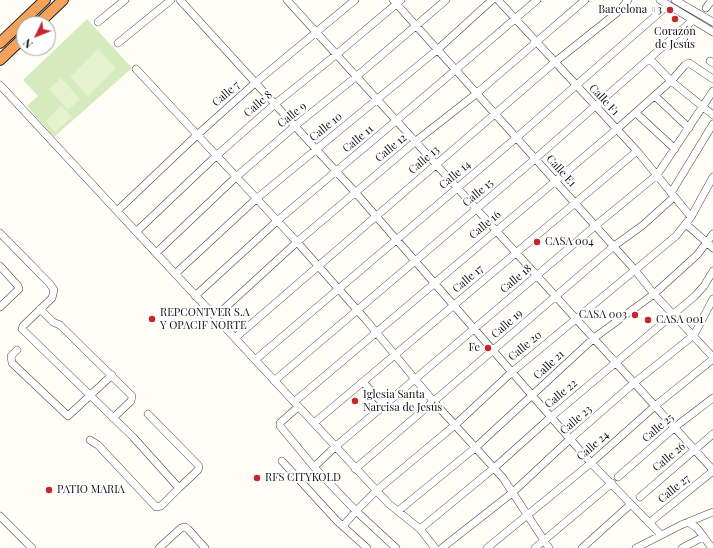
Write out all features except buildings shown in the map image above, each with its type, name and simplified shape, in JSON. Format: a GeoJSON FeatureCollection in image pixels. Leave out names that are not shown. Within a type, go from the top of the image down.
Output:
{"type":"FeatureCollection","features":[{"type":"Feature","properties":{"kind":"highway"},"geometry":{"type":"LineString","coordinates":[[0,43],[45,0]]}},
{"type":"Feature","properties":{"kind":"highway"},"geometry":{"type":"LineString","coordinates":[[46,16],[63,0]]}},
{"type":"Feature","properties":{"kind":"highway"},"geometry":{"type":"LineString","coordinates":[[0,60],[16,45]]}},
{"type":"Feature","properties":{"kind":"street"},"geometry":{"type":"LineString","coordinates":[[98,22],[125,0]]}},
{"type":"Feature","properties":{"kind":"street"},"geometry":{"type":"LineString","coordinates":[[118,43],[171,0]]}},
{"type":"Feature","properties":{"kind":"street"},"geometry":{"type":"LineString","coordinates":[[180,0],[356,192],[396,240],[591,463],[612,483],[660,535]]}},
{"type":"Feature","properties":{"kind":"street"},"geometry":{"type":"LineString","coordinates":[[287,0],[477,208],[713,471]]}},
{"type":"Feature","properties":{"kind":"street","name":"Calle 7"},"geometry":{"type":"LineString","coordinates":[[116,211],[255,83],[355,0]]}},
{"type":"Feature","properties":{"kind":"street","name":"Calle 9"},"geometry":{"type":"LineString","coordinates":[[156,253],[236,177],[446,0]]}},
{"type":"Feature","properties":{"kind":"street","name":"Calle 10"},"geometry":{"type":"LineString","coordinates":[[175,274],[256,199],[437,50],[492,0]]}},
{"type":"Feature","properties":{"kind":"street","name":"Calle F1"},"geometry":{"type":"LineString","coordinates":[[498,0],[617,129],[691,217]]}},
{"type":"Feature","properties":{"kind":"street","name":"Calle 11"},"geometry":{"type":"LineString","coordinates":[[195,296],[277,221],[537,0]]}},
{"type":"Feature","properties":{"kind":"street","name":"Calle 12"},"geometry":{"type":"LineString","coordinates":[[215,317],[297,242],[416,141],[476,94],[585,0]]}},
{"type":"Feature","properties":{"kind":"street","name":"Calle 13"},"geometry":{"type":"LineString","coordinates":[[234,338],[436,163],[555,62],[619,11],[628,0]]}},
{"type":"Feature","properties":{"kind":"street"},"geometry":{"type":"LineString","coordinates":[[660,0],[713,32]]}},
{"type":"Feature","properties":{"kind":"street"},"geometry":{"type":"LineString","coordinates":[[706,8],[712,0]]}},
{"type":"Feature","properties":{"kind":"street","name":"Calle E1"},"geometry":{"type":"LineString","coordinates":[[397,1],[437,50],[614,246],[654,294],[694,335],[713,358]]}},
{"type":"Feature","properties":{"kind":"street","name":"Calle 8"},"geometry":{"type":"LineString","coordinates":[[136,232],[216,156],[274,104],[337,54],[397,1]]}},
{"type":"Feature","properties":{"kind":"street"},"geometry":{"type":"LineString","coordinates":[[679,1],[713,22]]}},
{"type":"Feature","properties":{"kind":"street","name":"Calle 14"},"geometry":{"type":"LineString","coordinates":[[255,360],[516,138],[668,5]]}},
{"type":"Feature","properties":{"kind":"street","name":"Calle 15"},"geometry":{"type":"LineString","coordinates":[[274,381],[535,159],[693,20]]}},
{"type":"Feature","properties":{"kind":"street"},"geometry":{"type":"LineString","coordinates":[[650,58],[671,82],[713,115]]}},
{"type":"Feature","properties":{"kind":"street","name":"Calle 16"},"geometry":{"type":"LineString","coordinates":[[314,467],[280,426],[280,423],[296,404],[554,180],[655,96],[671,82],[685,65],[689,63],[713,79]]}},
{"type":"Feature","properties":{"kind":"street"},"geometry":{"type":"LineString","coordinates":[[136,69],[297,242],[357,310],[434,402],[503,478],[549,548]]}},
{"type":"Feature","properties":{"kind":"street"},"geometry":{"type":"LineString","coordinates":[[0,85],[335,447],[389,504],[420,529],[435,548]]}},
{"type":"Feature","properties":{"kind":"street","name":"Calle 18"},"geometry":{"type":"LineString","coordinates":[[314,467],[384,405],[657,175],[713,91]]}},
{"type":"Feature","properties":{"kind":"street"},"geometry":{"type":"LineString","coordinates":[[655,96],[689,128]]}},
{"type":"Feature","properties":{"kind":"street"},"geometry":{"type":"LineString","coordinates":[[636,112],[675,149]]}},
{"type":"Feature","properties":{"kind":"street","name":"Calle 19"},"geometry":{"type":"LineString","coordinates":[[356,469],[614,246],[643,225],[673,195],[713,124]]}},
{"type":"Feature","properties":{"kind":"street","name":"Calle 17"},"geometry":{"type":"LineString","coordinates":[[314,424],[636,151]]}},
{"type":"Feature","properties":{"kind":"street","name":"Calle 20"},"geometry":{"type":"LineString","coordinates":[[343,526],[376,490],[455,425],[512,372],[575,318],[676,236],[691,217],[713,177]]}},
{"type":"Feature","properties":{"kind":"street"},"geometry":{"type":"LineString","coordinates":[[686,224],[713,248]]}},
{"type":"Feature","properties":{"kind":"street"},"geometry":{"type":"LineString","coordinates":[[0,233],[50,284],[54,290],[52,298],[23,326],[22,330],[133,437],[179,488]]}},
{"type":"Feature","properties":{"kind":"street","name":"Calle 21"},"geometry":{"type":"LineString","coordinates":[[398,512],[475,448],[594,338],[654,294],[697,255],[707,244],[713,234]]}},
{"type":"Feature","properties":{"kind":"street"},"geometry":{"type":"LineString","coordinates":[[0,266],[19,289],[0,306]]}},
{"type":"Feature","properties":{"kind":"street","name":"Calle 22"},"geometry":{"type":"LineString","coordinates":[[420,529],[494,468],[551,417],[701,290],[712,272]]}},
{"type":"Feature","properties":{"kind":"street","name":"Calle 23"},"geometry":{"type":"LineString","coordinates":[[442,548],[512,493],[570,439],[634,383],[694,335],[713,299]]}},
{"type":"Feature","properties":{"kind":"street"},"geometry":{"type":"LineString","coordinates":[[40,309],[53,322],[60,325],[132,396],[132,398],[113,418]]}},
{"type":"Feature","properties":{"kind":"street"},"geometry":{"type":"LineString","coordinates":[[17,350],[11,356],[12,363],[66,415],[70,416],[112,375]]}},
{"type":"Feature","properties":{"kind":"street","name":"Calle 24"},"geometry":{"type":"LineString","coordinates":[[487,548],[591,463],[655,406],[713,358]]}},
{"type":"Feature","properties":{"kind":"street"},"geometry":{"type":"LineString","coordinates":[[363,382],[384,405]]}},
{"type":"Feature","properties":{"kind":"street","name":"Calle 25"},"geometry":{"type":"LineString","coordinates":[[618,477],[675,427],[713,398]]}},
{"type":"Feature","properties":{"kind":"street"},"geometry":{"type":"LineString","coordinates":[[90,440],[98,445],[156,507],[161,506],[198,470],[199,467],[148,414]]}},
{"type":"Feature","properties":{"kind":"street","name":"Calle 26"},"geometry":{"type":"LineString","coordinates":[[640,497],[713,434]]}},
{"type":"Feature","properties":{"kind":"street"},"geometry":{"type":"LineString","coordinates":[[282,461],[343,526],[367,548]]}},
{"type":"Feature","properties":{"kind":"street"},"geometry":{"type":"LineString","coordinates":[[314,467],[356,511],[396,548]]}},
{"type":"Feature","properties":{"kind":"street","name":"Calle 27"},"geometry":{"type":"LineString","coordinates":[[649,523],[713,471]]}},
{"type":"Feature","properties":{"kind":"street"},"geometry":{"type":"LineString","coordinates":[[535,548],[612,483]]}},
{"type":"Feature","properties":{"kind":"street"},"geometry":{"type":"LineString","coordinates":[[582,548],[631,504]]}},
{"type":"Feature","properties":{"kind":"street"},"geometry":{"type":"LineString","coordinates":[[636,548],[660,535],[713,512]]}},
{"type":"Feature","properties":{"kind":"street"},"geometry":{"type":"LineString","coordinates":[[0,516],[32,548]]}},
{"type":"Feature","properties":{"kind":"street"},"geometry":{"type":"LineString","coordinates":[[688,522],[697,528],[712,548]]}},
{"type":"Feature","properties":{"kind":"street"},"geometry":{"type":"LineString","coordinates":[[159,548],[181,528],[185,527],[201,547]]}},
{"type":"Feature","properties":{"kind":"street"},"geometry":{"type":"LineString","coordinates":[[682,548],[703,537]]}},
{"type":"Feature","properties":{"kind":"green space"},"geometry":{"type":"Polygon","coordinates":[[[87,19],[132,68],[54,137],[27,106],[38,96],[23,80],[48,56],[56,56],[56,49],[87,19]]]}},
{"type":"Feature","properties":{"kind":"green space"},"geometry":{"type":"Polygon","coordinates":[[[98,49],[116,68],[88,96],[70,77],[98,49]]]}},
{"type":"Feature","properties":{"kind":"green space"},"geometry":{"type":"Polygon","coordinates":[[[61,78],[80,99],[68,110],[49,89],[61,78]]]}},
{"type":"Feature","properties":{"kind":"green space"},"geometry":{"type":"Polygon","coordinates":[[[61,106],[72,117],[55,132],[45,121],[61,106]]]}},
{"type":"Feature","properties":{"kind":"place","name":"Barcelona #3"},"geometry":{"type":"Point","coordinates":[670,10]}},
{"type":"Feature","properties":{"kind":"place","name":"Corazón de Jesús"},"geometry":{"type":"Point","coordinates":[675,19]}},
{"type":"Feature","properties":{"kind":"place","name":"CASA 004"},"geometry":{"type":"Point","coordinates":[537,242]}},
{"type":"Feature","properties":{"kind":"place","name":"CASA 003"},"geometry":{"type":"Point","coordinates":[635,315]}},
{"type":"Feature","properties":{"kind":"place","name":"REPCONTVER S.A Y OPACIF NORTE"},"geometry":{"type":"Point","coordinates":[152,319]}},
{"type":"Feature","properties":{"kind":"place","name":"CASA 001"},"geometry":{"type":"Point","coordinates":[648,320]}},
{"type":"Feature","properties":{"kind":"place","name":"Fe"},"geometry":{"type":"Point","coordinates":[488,348]}},
{"type":"Feature","properties":{"kind":"place","name":"Iglesia Santa Narcisa de Jesús"},"geometry":{"type":"Point","coordinates":[355,401]}},
{"type":"Feature","properties":{"kind":"place","name":"RFS CITYKOLD"},"geometry":{"type":"Point","coordinates":[257,478]}},
{"type":"Feature","properties":{"kind":"place","name":"PATIO MARIA"},"geometry":{"type":"Point","coordinates":[49,490]}}]}
